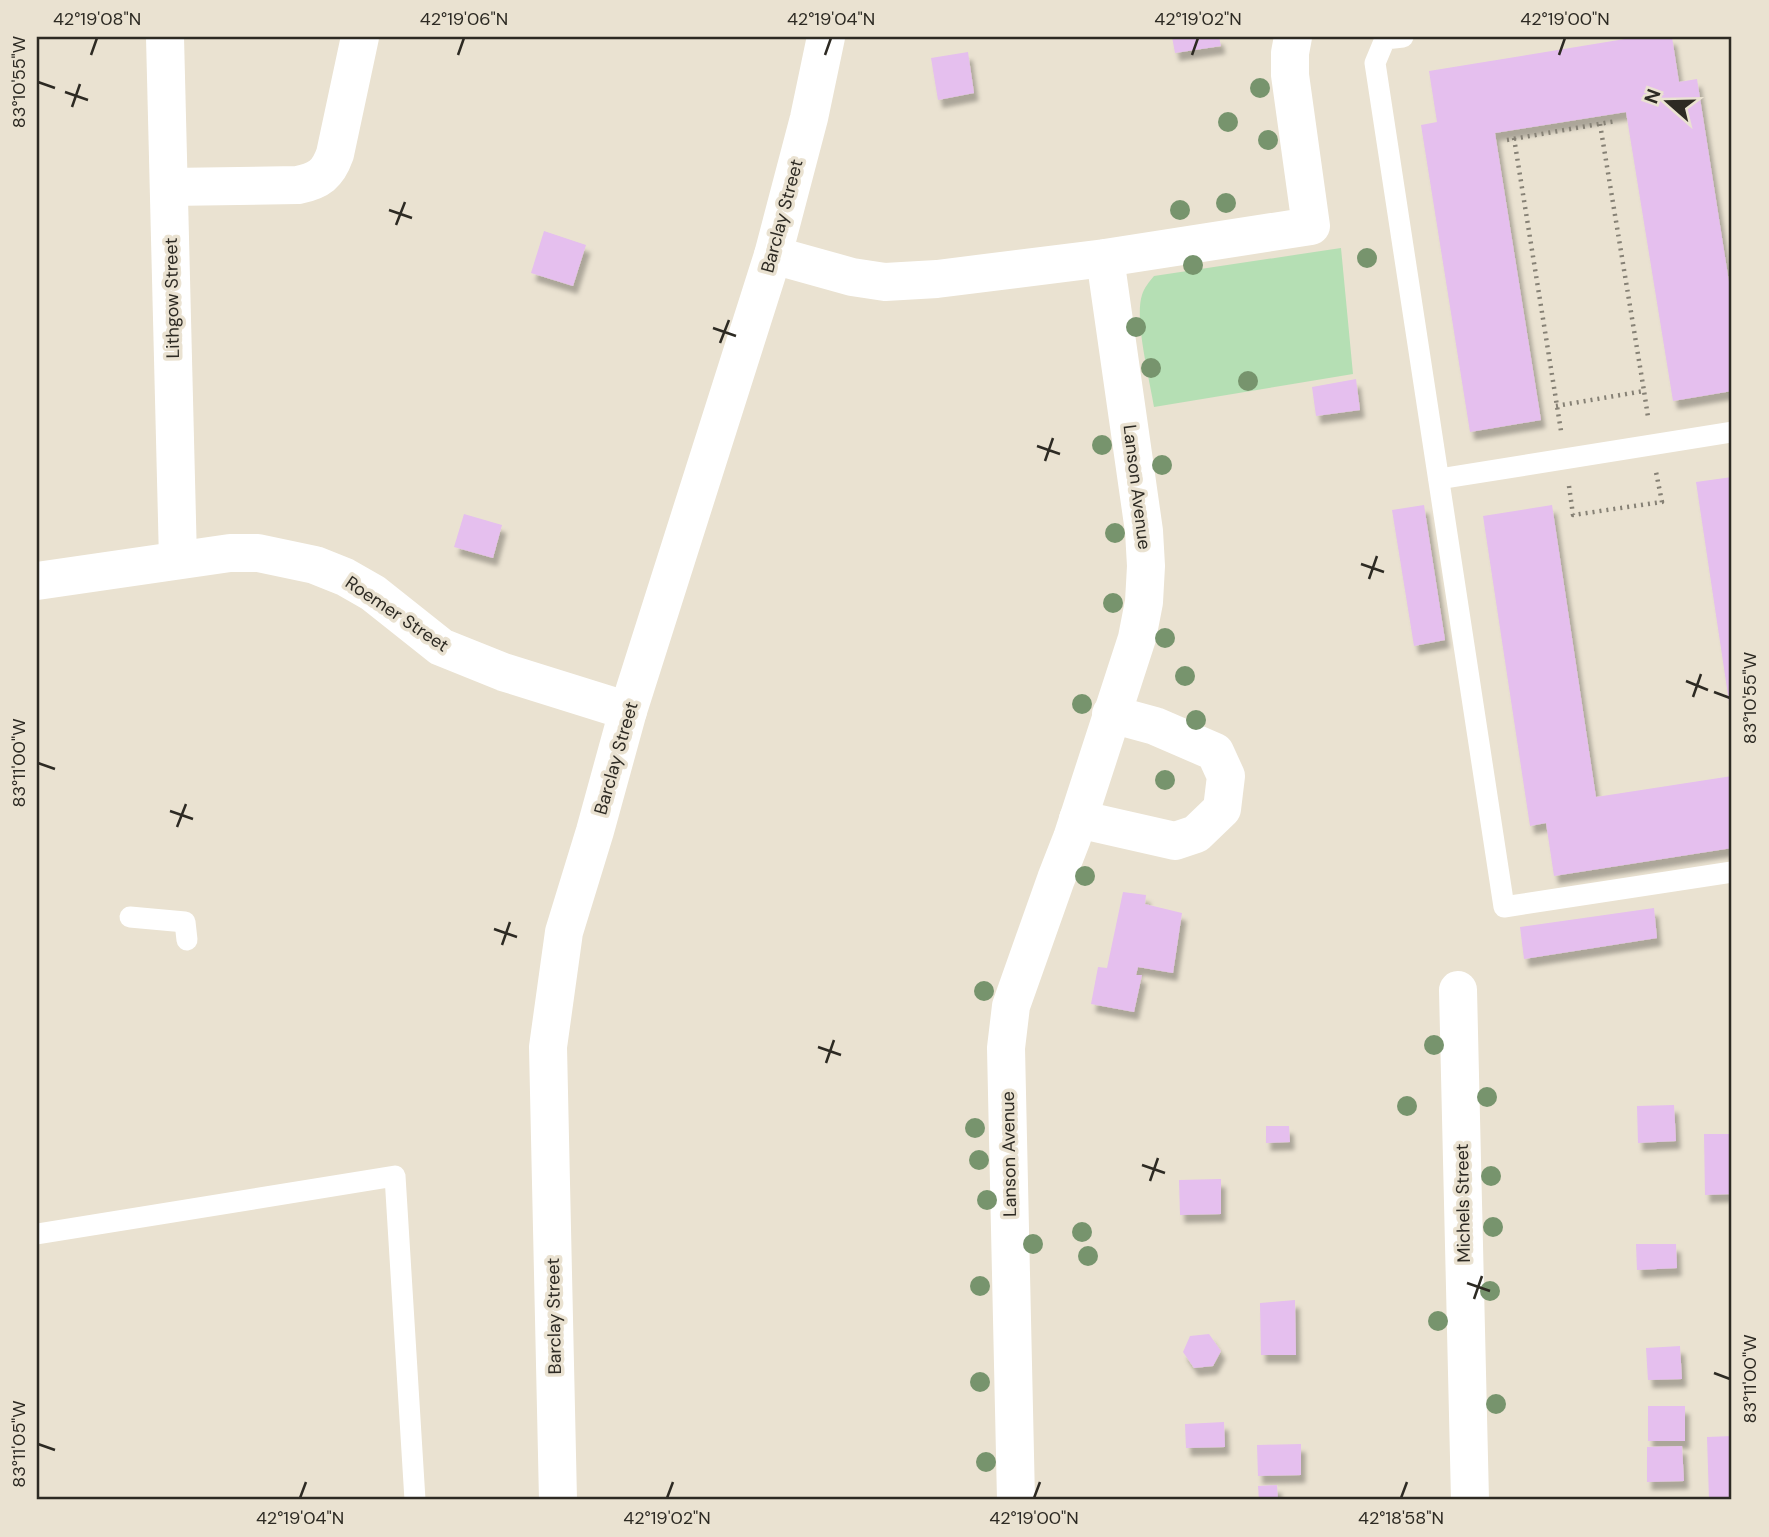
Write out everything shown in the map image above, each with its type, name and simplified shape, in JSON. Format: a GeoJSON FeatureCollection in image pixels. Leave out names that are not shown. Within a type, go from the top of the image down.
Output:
{"type":"FeatureCollection","features":[{"type":"Feature","properties":{"kind":"street","name":"Lithgow Street"},"geometry":{"type":"LineString","coordinates":[[165,37],[178,560]]}},
{"type":"Feature","properties":{"kind":"street"},"geometry":{"type":"LineString","coordinates":[[169,187],[298,185],[311,183],[322,176],[331,167],[335,154],[360,37]]}},
{"type":"Feature","properties":{"kind":"street","name":"Barclay Street"},"geometry":{"type":"LineString","coordinates":[[558,1500],[548,1047],[564,932],[628,711],[773,255],[809,118],[826,37]]}},
{"type":"Feature","properties":{"kind":"street"},"geometry":{"type":"LineString","coordinates":[[773,255],[852,277],[885,282],[937,279],[1105,258],[1311,226],[1290,75],[1293,37]]}},
{"type":"Feature","properties":{"kind":"street","name":"Lanson Avenue"},"geometry":{"type":"LineString","coordinates":[[1016,1500],[1006,1048],[1012,1006],[1078,819],[1137,638],[1144,602],[1144,531],[1105,258]]}},
{"type":"Feature","properties":{"kind":"street","name":"Roemer Street"},"geometry":{"type":"LineString","coordinates":[[37,581],[230,552],[258,553],[315,565],[345,577],[373,593],[441,647],[503,673],[628,711]]}},
{"type":"Feature","properties":{"kind":"street"},"geometry":{"type":"LineString","coordinates":[[1078,819],[1175,841],[1196,834],[1222,809],[1226,776],[1214,752],[1155,726],[1111,714]]}},
{"type":"Feature","properties":{"kind":"street","name":"Michels Street"},"geometry":{"type":"LineString","coordinates":[[1458,990],[1469,1500]]}},
{"type":"Feature","properties":{"kind":"lane"},"geometry":{"type":"LineString","coordinates":[[1403,37],[1385,39],[1375,63],[1504,907],[1732,872]]}},
{"type":"Feature","properties":{"kind":"lane"},"geometry":{"type":"LineString","coordinates":[[1439,479],[1732,432]]}},
{"type":"Feature","properties":{"kind":"lane"},"geometry":{"type":"LineString","coordinates":[[130,917],[185,922],[187,940]]}},
{"type":"Feature","properties":{"kind":"lane"},"geometry":{"type":"LineString","coordinates":[[37,1234],[395,1176],[415,1500]]}},
{"type":"Feature","properties":{"kind":"path"},"geometry":{"type":"LineString","coordinates":[[1507,139],[1616,121]]}},
{"type":"Feature","properties":{"kind":"path"},"geometry":{"type":"LineString","coordinates":[[1600,124],[1649,424]]}},
{"type":"Feature","properties":{"kind":"path"},"geometry":{"type":"LineString","coordinates":[[1514,138],[1562,439]]}},
{"type":"Feature","properties":{"kind":"path"},"geometry":{"type":"LineString","coordinates":[[1556,406],[1644,391]]}},
{"type":"Feature","properties":{"kind":"path"},"geometry":{"type":"LineString","coordinates":[[1569,482],[1573,515],[1662,502],[1656,467]]}},
{"type":"Feature","properties":{"kind":"green space"},"geometry":{"type":"Polygon","coordinates":[[[1341,248],[1353,374],[1154,407],[1140,306],[1145,287],[1154,276],[1341,248]]]}},
{"type":"Feature","properties":{"kind":"building"},"geometry":{"type":"Polygon","coordinates":[[[1172,37],[1219,37],[1221,46],[1175,53],[1172,37]]]}},
{"type":"Feature","properties":{"kind":"building"},"geometry":{"type":"Polygon","coordinates":[[[1637,37],[1672,37],[1679,82],[1697,79],[1732,301],[1732,391],[1673,401],[1626,112],[1495,133],[1541,420],[1470,432],[1421,125],[1437,122],[1429,71],[1637,37]]]}},
{"type":"Feature","properties":{"kind":"building"},"geometry":{"type":"Polygon","coordinates":[[[968,52],[974,93],[938,100],[931,58],[968,52]]]}},
{"type":"Feature","properties":{"kind":"building"},"geometry":{"type":"Polygon","coordinates":[[[544,231],[586,245],[573,286],[531,273],[544,231]]]}},
{"type":"Feature","properties":{"kind":"building"},"geometry":{"type":"Polygon","coordinates":[[[1356,379],[1360,410],[1316,416],[1312,387],[1356,379]]]}},
{"type":"Feature","properties":{"kind":"building"},"geometry":{"type":"Polygon","coordinates":[[[1732,477],[1732,714],[1731,715],[1696,482],[1732,477]]]}},
{"type":"Feature","properties":{"kind":"building"},"geometry":{"type":"Polygon","coordinates":[[[1424,505],[1445,640],[1414,646],[1392,510],[1424,505]]]}},
{"type":"Feature","properties":{"kind":"building"},"geometry":{"type":"Polygon","coordinates":[[[1552,505],[1596,797],[1732,776],[1732,848],[1554,876],[1546,823],[1530,826],[1483,516],[1552,505]]]}},
{"type":"Feature","properties":{"kind":"building"},"geometry":{"type":"Polygon","coordinates":[[[464,514],[502,525],[493,558],[454,547],[464,514]]]}},
{"type":"Feature","properties":{"kind":"building"},"geometry":{"type":"Polygon","coordinates":[[[1123,892],[1146,895],[1145,904],[1182,913],[1173,973],[1138,967],[1136,975],[1142,975],[1134,1012],[1091,1004],[1098,967],[1107,968],[1123,892]]]}},
{"type":"Feature","properties":{"kind":"building"},"geometry":{"type":"Polygon","coordinates":[[[1654,908],[1657,938],[1524,959],[1520,927],[1654,908]]]}},
{"type":"Feature","properties":{"kind":"building"},"geometry":{"type":"Polygon","coordinates":[[[1674,1105],[1676,1141],[1638,1143],[1637,1106],[1674,1105]]]}},
{"type":"Feature","properties":{"kind":"building"},"geometry":{"type":"Polygon","coordinates":[[[1266,1126],[1289,1126],[1290,1142],[1266,1143],[1266,1126]]]}},
{"type":"Feature","properties":{"kind":"building"},"geometry":{"type":"Polygon","coordinates":[[[1704,1134],[1732,1134],[1732,1194],[1705,1195],[1704,1134]]]}},
{"type":"Feature","properties":{"kind":"building"},"geometry":{"type":"Polygon","coordinates":[[[1221,1179],[1221,1214],[1180,1215],[1179,1180],[1221,1179]]]}},
{"type":"Feature","properties":{"kind":"building"},"geometry":{"type":"Polygon","coordinates":[[[1636,1244],[1676,1244],[1677,1268],[1637,1270],[1636,1244]]]}},
{"type":"Feature","properties":{"kind":"building"},"geometry":{"type":"Polygon","coordinates":[[[1295,1300],[1296,1355],[1261,1355],[1260,1303],[1295,1300]]]}},
{"type":"Feature","properties":{"kind":"building"},"geometry":{"type":"Polygon","coordinates":[[[1209,1334],[1221,1351],[1213,1366],[1194,1368],[1183,1352],[1190,1336],[1209,1334]]]}},
{"type":"Feature","properties":{"kind":"building"},"geometry":{"type":"Polygon","coordinates":[[[1680,1346],[1682,1379],[1648,1380],[1646,1348],[1680,1346]]]}},
{"type":"Feature","properties":{"kind":"building"},"geometry":{"type":"Polygon","coordinates":[[[1648,1406],[1685,1406],[1685,1441],[1648,1441],[1648,1406]]]}},
{"type":"Feature","properties":{"kind":"building"},"geometry":{"type":"Polygon","coordinates":[[[1224,1422],[1225,1447],[1186,1448],[1185,1424],[1224,1422]]]}},
{"type":"Feature","properties":{"kind":"building"},"geometry":{"type":"Polygon","coordinates":[[[1732,1436],[1732,1498],[1709,1499],[1707,1437],[1732,1436]]]}},
{"type":"Feature","properties":{"kind":"building"},"geometry":{"type":"Polygon","coordinates":[[[1301,1444],[1301,1475],[1258,1476],[1257,1445],[1301,1444]]]}},
{"type":"Feature","properties":{"kind":"building"},"geometry":{"type":"Polygon","coordinates":[[[1682,1446],[1684,1481],[1647,1482],[1647,1447],[1682,1446]]]}},
{"type":"Feature","properties":{"kind":"building"},"geometry":{"type":"Polygon","coordinates":[[[1277,1485],[1278,1500],[1259,1500],[1258,1486],[1277,1485]]]}}]}
